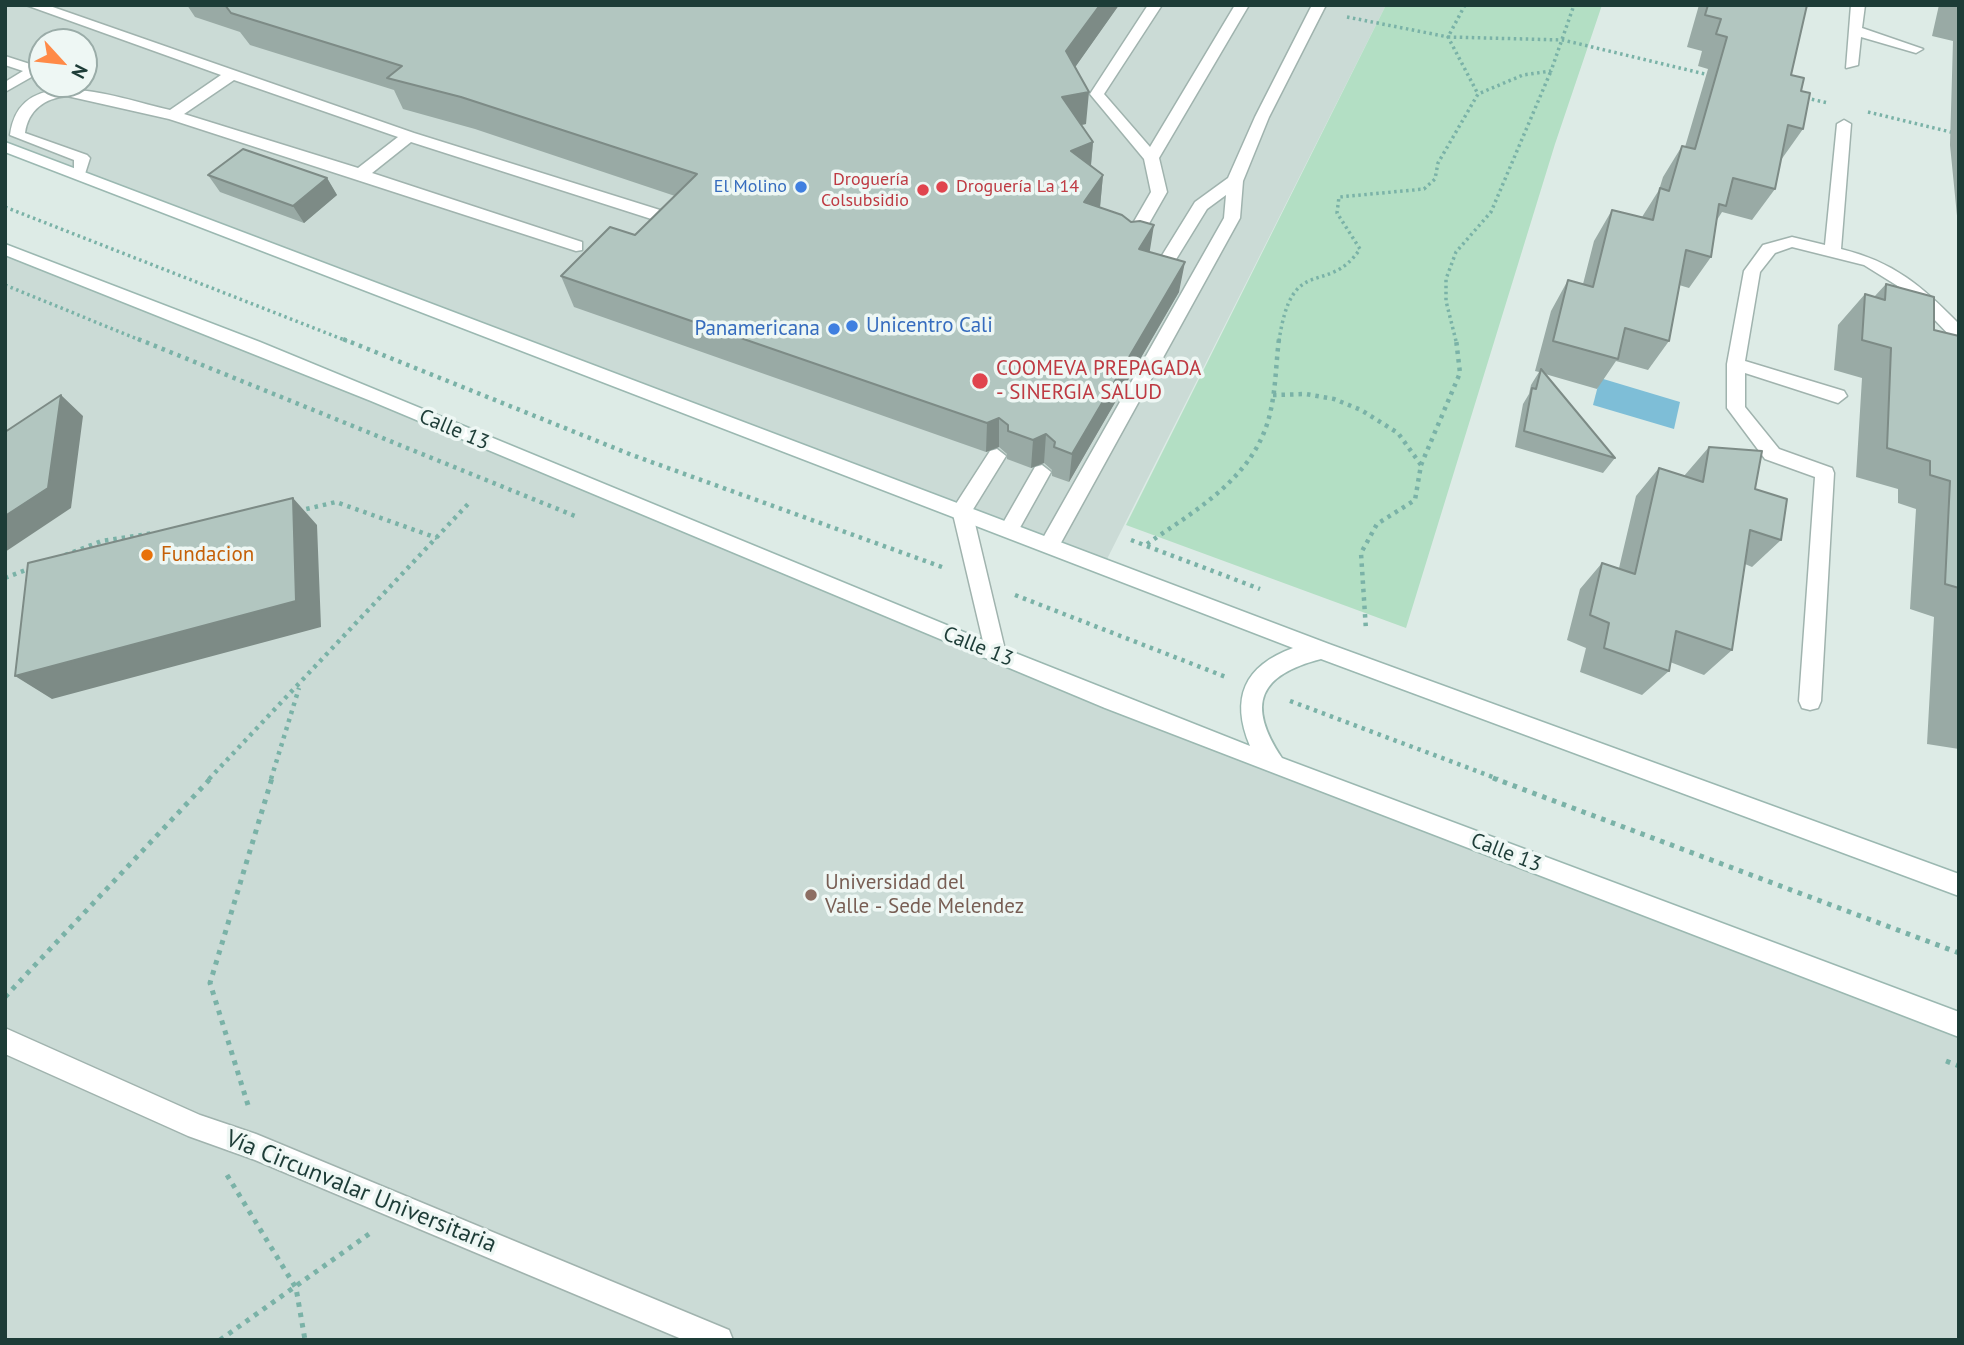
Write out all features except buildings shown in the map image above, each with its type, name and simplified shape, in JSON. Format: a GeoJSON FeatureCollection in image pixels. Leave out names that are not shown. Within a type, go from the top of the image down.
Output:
{"type":"FeatureCollection","features":[{"type":"Feature","properties":{"kind":"main road"},"geometry":{"type":"LineString","coordinates":[[33,5],[409,136],[673,220]]}},
{"type":"Feature","properties":{"kind":"main road"},"geometry":{"type":"LineString","coordinates":[[1128,246],[1159,192],[1151,158],[1097,94],[1155,5]]}},
{"type":"Feature","properties":{"kind":"main road"},"geometry":{"type":"LineString","coordinates":[[1151,158],[1242,5]]}},
{"type":"Feature","properties":{"kind":"main road"},"geometry":{"type":"LineString","coordinates":[[1050,544],[1231,218],[1235,181],[1262,117],[1319,5]]}},
{"type":"Feature","properties":{"kind":"main road"},"geometry":{"type":"LineString","coordinates":[[1851,65],[1858,5]]}},
{"type":"Feature","properties":{"kind":"main road"},"geometry":{"type":"LineString","coordinates":[[98,32],[102,30]]}},
{"type":"Feature","properties":{"kind":"main road"},"geometry":{"type":"LineString","coordinates":[[1856,32],[1916,49]]}},
{"type":"Feature","properties":{"kind":"main road"},"geometry":{"type":"LineString","coordinates":[[5,60],[28,66]]}},
{"type":"Feature","properties":{"kind":"main road"},"geometry":{"type":"LineString","coordinates":[[5,88],[28,74]]}},
{"type":"Feature","properties":{"kind":"main road"},"geometry":{"type":"LineString","coordinates":[[173,115],[231,75]]}},
{"type":"Feature","properties":{"kind":"main road"},"geometry":{"type":"LineString","coordinates":[[79,174],[82,158],[17,135],[19,120],[38,99],[67,92],[173,115],[576,246]]}},
{"type":"Feature","properties":{"kind":"main road"},"geometry":{"type":"LineString","coordinates":[[1833,250],[1844,124]]}},
{"type":"Feature","properties":{"kind":"main road"},"geometry":{"type":"LineString","coordinates":[[360,174],[409,136]]}},
{"type":"Feature","properties":{"kind":"main road"},"geometry":{"type":"LineString","coordinates":[[5,147],[1010,528],[1322,650],[1959,885]]}},
{"type":"Feature","properties":{"kind":"main road"},"geometry":{"type":"LineString","coordinates":[[1161,270],[1201,206],[1235,181]]}},
{"type":"Feature","properties":{"kind":"main road"},"geometry":{"type":"LineString","coordinates":[[1810,701],[1825,473],[1772,454],[1736,408],[1736,364],[1752,271],[1769,249],[1792,242],[1869,261],[1915,289],[1959,335]]}},
{"type":"Feature","properties":{"kind":"main road","name":"Calle 13"},"geometry":{"type":"LineString","coordinates":[[5,249],[444,426],[996,654],[1275,765],[1959,1025]]}},
{"type":"Feature","properties":{"kind":"main road"},"geometry":{"type":"LineString","coordinates":[[1736,364],[1838,396]]}},
{"type":"Feature","properties":{"kind":"main road"},"geometry":{"type":"LineString","coordinates":[[996,654],[962,510],[997,456]]}},
{"type":"Feature","properties":{"kind":"main road"},"geometry":{"type":"LineString","coordinates":[[1010,528],[1042,472]]}},
{"type":"Feature","properties":{"kind":"main road"},"geometry":{"type":"LineString","coordinates":[[1275,765],[1257,743],[1250,714],[1254,688],[1270,667],[1293,654],[1322,650]]}},
{"type":"Feature","properties":{"kind":"main road","name":"Vía Circunvalar Universitaria"},"geometry":{"type":"LineString","coordinates":[[5,1041],[197,1127],[256,1147],[719,1340]]}},
{"type":"Feature","properties":{"kind":"path"},"geometry":{"type":"LineString","coordinates":[[1448,37],[1465,5]]}},
{"type":"Feature","properties":{"kind":"path"},"geometry":{"type":"LineString","coordinates":[[1354,625],[1367,630],[1361,552],[1367,537],[1377,524],[1415,500],[1421,465],[1444,417],[1460,373],[1457,343],[1446,301],[1446,279],[1456,252],[1491,212],[1551,71],[1574,5]]}},
{"type":"Feature","properties":{"kind":"path"},"geometry":{"type":"LineString","coordinates":[[1376,24],[1448,37],[1563,40],[1718,77]]}},
{"type":"Feature","properties":{"kind":"path"},"geometry":{"type":"LineString","coordinates":[[1448,37],[1478,94]]}},
{"type":"Feature","properties":{"kind":"path"},"geometry":{"type":"LineString","coordinates":[[1263,590],[1146,544],[1227,489],[1258,449],[1271,411],[1276,345],[1292,292],[1315,274],[1338,270],[1350,263],[1360,249],[1337,213],[1339,197],[1424,189],[1435,179],[1438,163],[1478,94],[1524,75],[1551,71]]}},
{"type":"Feature","properties":{"kind":"path"},"geometry":{"type":"LineString","coordinates":[[1798,96],[1839,105]]}},
{"type":"Feature","properties":{"kind":"path"},"geometry":{"type":"LineString","coordinates":[[1865,111],[1959,134]]}},
{"type":"Feature","properties":{"kind":"path"},"geometry":{"type":"LineString","coordinates":[[1273,395],[1306,394],[1334,399],[1360,410],[1398,433],[1421,465]]}},
{"type":"Feature","properties":{"kind":"path"},"geometry":{"type":"LineString","coordinates":[[289,512],[336,502],[437,538]]}},
{"type":"Feature","properties":{"kind":"path"},"geometry":{"type":"LineString","coordinates":[[5,997],[468,504]]}},
{"type":"Feature","properties":{"kind":"path"},"geometry":{"type":"LineString","coordinates":[[54,559],[102,541],[155,533]]}},
{"type":"Feature","properties":{"kind":"path"},"geometry":{"type":"LineString","coordinates":[[5,578],[41,564]]}},
{"type":"Feature","properties":{"kind":"path"},"geometry":{"type":"LineString","coordinates":[[256,1147],[258,1140],[210,983],[300,684]]}},
{"type":"Feature","properties":{"kind":"path"},"geometry":{"type":"LineString","coordinates":[[197,1127],[296,1288],[305,1340]]}},
{"type":"Feature","properties":{"kind":"path"},"geometry":{"type":"LineString","coordinates":[[220,1340],[296,1288],[403,1208]]}},
{"type":"Feature","properties":{"kind":"shaded area","name":"Unicentro Cali"},"geometry":{"type":"Polygon","coordinates":[[[5,5],[1386,5],[1104,565],[5,147],[5,5]]]}},
{"type":"Feature","properties":{"kind":"shaded area","name":"Universidad del Valle - Sede Melendez"},"geometry":{"type":"Polygon","coordinates":[[[5,249],[996,654],[1959,1025],[1959,1340],[5,1340],[5,249]]]}},
{"type":"Feature","properties":{"kind":"green space"},"geometry":{"type":"Polygon","coordinates":[[[1386,5],[1602,5],[1555,144],[1406,628],[1126,525],[1386,5]]]}},
{"type":"Feature","properties":{"kind":"water"},"geometry":{"type":"Polygon","coordinates":[[[1600,378],[1680,402],[1674,429],[1593,405],[1600,378]]]}},
{"type":"Feature","properties":{"kind":"place","name":"El Molino"},"geometry":{"type":"Point","coordinates":[801,187]}},
{"type":"Feature","properties":{"kind":"place","name":"Droguería La 14"},"geometry":{"type":"Point","coordinates":[942,187]}},
{"type":"Feature","properties":{"kind":"place","name":"Droguería Colsubsidio"},"geometry":{"type":"Point","coordinates":[923,190]}},
{"type":"Feature","properties":{"kind":"place","name":"Unicentro Cali"},"geometry":{"type":"Point","coordinates":[852,326]}},
{"type":"Feature","properties":{"kind":"place","name":"Panamericana"},"geometry":{"type":"Point","coordinates":[834,329]}},
{"type":"Feature","properties":{"kind":"place","name":"COOMEVA PREPAGADA - SINERGIA SALUD"},"geometry":{"type":"Point","coordinates":[980,381]}},
{"type":"Feature","properties":{"kind":"place","name":"Fundacion"},"geometry":{"type":"Point","coordinates":[147,555]}},
{"type":"Feature","properties":{"kind":"place","name":"Universidad del Valle - Sede Melendez"},"geometry":{"type":"Point","coordinates":[811,895]}}]}
